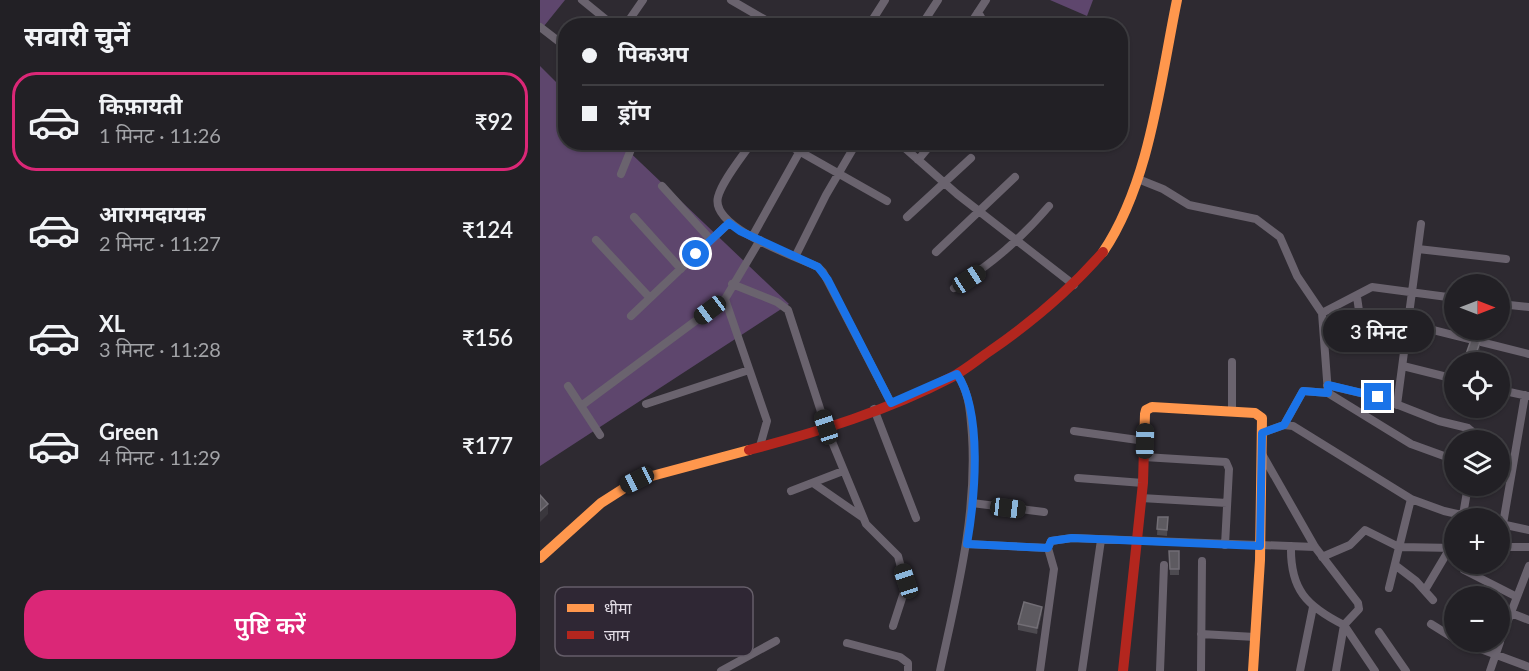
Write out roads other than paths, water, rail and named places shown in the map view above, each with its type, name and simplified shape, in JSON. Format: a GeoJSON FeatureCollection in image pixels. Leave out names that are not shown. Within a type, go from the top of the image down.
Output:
{"type":"FeatureCollection","features":[{"type":"Feature","properties":{"kind":"street"},"geometry":{"type":"LineString","coordinates":[[582,0],[604,18]]}},
{"type":"Feature","properties":{"kind":"street"},"geometry":{"type":"LineString","coordinates":[[631,18],[643,0]]}},
{"type":"Feature","properties":{"kind":"street"},"geometry":{"type":"LineString","coordinates":[[731,0],[762,18]]}},
{"type":"Feature","properties":{"kind":"street"},"geometry":{"type":"LineString","coordinates":[[875,18],[885,0]]}},
{"type":"Feature","properties":{"kind":"street"},"geometry":{"type":"LineString","coordinates":[[926,18],[938,0]]}},
{"type":"Feature","properties":{"kind":"street"},"geometry":{"type":"LineString","coordinates":[[974,18],[986,0]]}},
{"type":"Feature","properties":{"kind":"street"},"geometry":{"type":"LineString","coordinates":[[540,558],[601,502],[637,480],[826,427],[891,403],[957,374],[1017,332],[1074,285],[1115,235],[1138,179],[1177,0]]}},
{"type":"Feature","properties":{"kind":"street"},"geometry":{"type":"LineString","coordinates":[[978,12],[981,18]]}},
{"type":"Feature","properties":{"kind":"street"},"geometry":{"type":"LineString","coordinates":[[540,27],[558,41]]}},
{"type":"Feature","properties":{"kind":"street"},"geometry":{"type":"LineString","coordinates":[[621,174],[631,150]]}},
{"type":"Feature","properties":{"kind":"street"},"geometry":{"type":"LineString","coordinates":[[744,150],[717,199],[719,211],[729,223],[756,239],[818,267],[828,280],[891,403]]}},
{"type":"Feature","properties":{"kind":"street"},"geometry":{"type":"LineString","coordinates":[[797,150],[887,201]]}},
{"type":"Feature","properties":{"kind":"street"},"geometry":{"type":"LineString","coordinates":[[795,257],[852,150]]}},
{"type":"Feature","properties":{"kind":"street"},"geometry":{"type":"LineString","coordinates":[[907,150],[945,184],[1074,285]]}},
{"type":"Feature","properties":{"kind":"street"},"geometry":{"type":"LineString","coordinates":[[918,160],[926,150]]}},
{"type":"Feature","properties":{"kind":"street"},"geometry":{"type":"LineString","coordinates":[[581,406],[725,299],[800,152]]}},
{"type":"Feature","properties":{"kind":"street"},"geometry":{"type":"LineString","coordinates":[[906,217],[971,158]]}},
{"type":"Feature","properties":{"kind":"street"},"geometry":{"type":"LineString","coordinates":[[936,252],[1015,177]]}},
{"type":"Feature","properties":{"kind":"street"},"geometry":{"type":"LineString","coordinates":[[1138,179],[1163,189],[1189,205],[1247,216],[1280,237],[1297,276],[1323,313],[1328,389]]}},
{"type":"Feature","properties":{"kind":"street"},"geometry":{"type":"LineString","coordinates":[[662,186],[711,240]]}},
{"type":"Feature","properties":{"kind":"street"},"geometry":{"type":"LineString","coordinates":[[954,288],[999,259],[1049,206]]}},
{"type":"Feature","properties":{"kind":"street"},"geometry":{"type":"LineString","coordinates":[[634,218],[681,269]]}},
{"type":"Feature","properties":{"kind":"street"},"geometry":{"type":"LineString","coordinates":[[631,316],[729,223]]}},
{"type":"Feature","properties":{"kind":"street"},"geometry":{"type":"LineString","coordinates":[[1397,405],[1421,224]]}},
{"type":"Feature","properties":{"kind":"street"},"geometry":{"type":"LineString","coordinates":[[596,240],[650,298]]}},
{"type":"Feature","properties":{"kind":"street"},"geometry":{"type":"LineString","coordinates":[[1418,249],[1506,259]]}},
{"type":"Feature","properties":{"kind":"street"},"geometry":{"type":"LineString","coordinates":[[732,284],[777,302],[788,310],[826,427],[863,518],[873,532],[896,552],[906,581],[893,626]]}},
{"type":"Feature","properties":{"kind":"street"},"geometry":{"type":"LineString","coordinates":[[1323,313],[1357,297],[1372,287],[1444,296]]}},
{"type":"Feature","properties":{"kind":"street"},"geometry":{"type":"LineString","coordinates":[[1357,297],[1362,331],[1407,339]]}},
{"type":"Feature","properties":{"kind":"street"},"geometry":{"type":"LineString","coordinates":[[725,299],[767,421],[760,446]]}},
{"type":"Feature","properties":{"kind":"street"},"geometry":{"type":"LineString","coordinates":[[1510,305],[1529,307]]}},
{"type":"Feature","properties":{"kind":"street"},"geometry":{"type":"LineString","coordinates":[[1408,324],[1529,354]]}},
{"type":"Feature","properties":{"kind":"street"},"geometry":{"type":"LineString","coordinates":[[1232,362],[1232,412]]}},
{"type":"Feature","properties":{"kind":"street"},"geometry":{"type":"LineString","coordinates":[[1403,366],[1444,376]]}},
{"type":"Feature","properties":{"kind":"street"},"geometry":{"type":"LineString","coordinates":[[646,404],[749,370]]}},
{"type":"Feature","properties":{"kind":"street"},"geometry":{"type":"LineString","coordinates":[[940,671],[967,544],[972,504],[970,407],[966,388],[957,374]]}},
{"type":"Feature","properties":{"kind":"street"},"geometry":{"type":"LineString","coordinates":[[568,386],[600,435]]}},
{"type":"Feature","properties":{"kind":"street"},"geometry":{"type":"LineString","coordinates":[[1328,389],[1411,444],[1444,456]]}},
{"type":"Feature","properties":{"kind":"street"},"geometry":{"type":"LineString","coordinates":[[1284,425],[1303,391],[1328,389],[1368,394],[1439,421],[1472,430]]}},
{"type":"Feature","properties":{"kind":"street"},"geometry":{"type":"LineString","coordinates":[[1505,508],[1527,396],[1510,392]]}},
{"type":"Feature","properties":{"kind":"street"},"geometry":{"type":"LineString","coordinates":[[1123,671],[1143,483],[1145,414],[1148,408],[1260,415],[1263,454],[1253,671]]}},
{"type":"Feature","properties":{"kind":"street"},"geometry":{"type":"LineString","coordinates":[[874,409],[916,518]]}},
{"type":"Feature","properties":{"kind":"street"},"geometry":{"type":"LineString","coordinates":[[1262,433],[1284,425],[1293,426],[1411,499],[1444,509]]}},
{"type":"Feature","properties":{"kind":"street"},"geometry":{"type":"LineString","coordinates":[[1074,431],[1145,441]]}},
{"type":"Feature","properties":{"kind":"street"},"geometry":{"type":"LineString","coordinates":[[1263,454],[1315,547],[1358,603],[1359,609],[1344,625],[1336,671]]}},
{"type":"Feature","properties":{"kind":"street"},"geometry":{"type":"LineString","coordinates":[[1144,457],[1226,462],[1229,468],[1225,545]]}},
{"type":"Feature","properties":{"kind":"street"},"geometry":{"type":"LineString","coordinates":[[791,491],[843,471]]}},
{"type":"Feature","properties":{"kind":"street"},"geometry":{"type":"LineString","coordinates":[[1078,478],[1143,483]]}},
{"type":"Feature","properties":{"kind":"street"},"geometry":{"type":"LineString","coordinates":[[813,483],[863,518]]}},
{"type":"Feature","properties":{"kind":"street"},"geometry":{"type":"LineString","coordinates":[[1141,498],[1227,503]]}},
{"type":"Feature","properties":{"kind":"street"},"geometry":{"type":"LineString","coordinates":[[1389,588],[1411,499]]}},
{"type":"Feature","properties":{"kind":"street"},"geometry":{"type":"LineString","coordinates":[[972,504],[1044,512]]}},
{"type":"Feature","properties":{"kind":"street"},"geometry":{"type":"LineString","coordinates":[[1510,526],[1529,530]]}},
{"type":"Feature","properties":{"kind":"street"},"geometry":{"type":"LineString","coordinates":[[1322,557],[1350,545],[1365,530],[1399,547],[1444,548]]}},
{"type":"Feature","properties":{"kind":"street"},"geometry":{"type":"LineString","coordinates":[[1040,671],[1054,569],[1048,548],[1049,543],[1056,539],[1315,547]]}},
{"type":"Feature","properties":{"kind":"street"},"geometry":{"type":"LineString","coordinates":[[1082,671],[1101,540]]}},
{"type":"Feature","properties":{"kind":"street"},"geometry":{"type":"LineString","coordinates":[[967,544],[1048,548]]}},
{"type":"Feature","properties":{"kind":"street"},"geometry":{"type":"LineString","coordinates":[[1291,546],[1292,574],[1313,607],[1344,625],[1375,671]]}},
{"type":"Feature","properties":{"kind":"street"},"geometry":{"type":"LineString","coordinates":[[1510,547],[1529,547]]}},
{"type":"Feature","properties":{"kind":"street"},"geometry":{"type":"LineString","coordinates":[[1425,590],[1444,560]]}},
{"type":"Feature","properties":{"kind":"street"},"geometry":{"type":"LineString","coordinates":[[1201,671],[1202,561]]}},
{"type":"Feature","properties":{"kind":"street"},"geometry":{"type":"LineString","coordinates":[[1160,671],[1164,565]]}},
{"type":"Feature","properties":{"kind":"street"},"geometry":{"type":"LineString","coordinates":[[1395,565],[1425,590],[1433,600]]}},
{"type":"Feature","properties":{"kind":"street"},"geometry":{"type":"LineString","coordinates":[[1529,566],[1527,579],[1511,613],[1529,620]]}},
{"type":"Feature","properties":{"kind":"street"},"geometry":{"type":"LineString","coordinates":[[1472,574],[1517,597]]}},
{"type":"Feature","properties":{"kind":"street"},"geometry":{"type":"LineString","coordinates":[[1300,671],[1313,607]]}},
{"type":"Feature","properties":{"kind":"street"},"geometry":{"type":"LineString","coordinates":[[1431,624],[1444,632]]}},
{"type":"Feature","properties":{"kind":"street"},"geometry":{"type":"LineString","coordinates":[[1379,632],[1406,671]]}},
{"type":"Feature","properties":{"kind":"street"},"geometry":{"type":"LineString","coordinates":[[1201,634],[1255,637]]}},
{"type":"Feature","properties":{"kind":"street"},"geometry":{"type":"LineString","coordinates":[[753,654],[776,641]]}},
{"type":"Feature","properties":{"kind":"street"},"geometry":{"type":"LineString","coordinates":[[848,643],[900,657],[908,663],[908,671]]}},
{"type":"Feature","properties":{"kind":"street"},"geometry":{"type":"LineString","coordinates":[[1486,652],[1529,668]]}},
{"type":"Feature","properties":{"kind":"street"},"geometry":{"type":"LineString","coordinates":[[1490,671],[1496,652]]}},
{"type":"Feature","properties":{"kind":"street"},"geometry":{"type":"LineString","coordinates":[[721,671],[748,656]]}}]}
